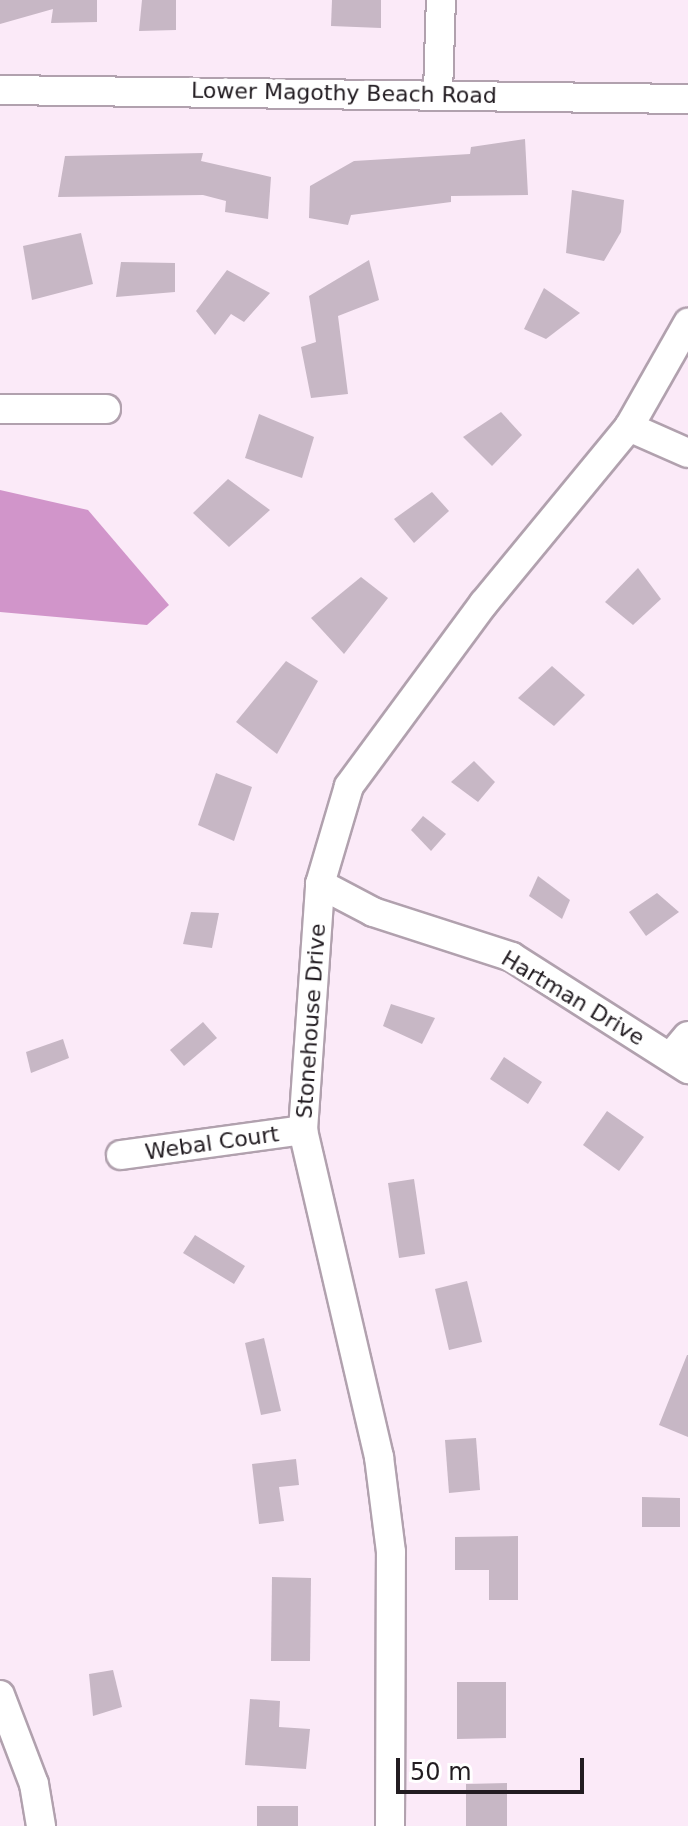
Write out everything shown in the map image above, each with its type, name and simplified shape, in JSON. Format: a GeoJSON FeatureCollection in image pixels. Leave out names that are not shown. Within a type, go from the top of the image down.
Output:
{"type":"FeatureCollection","features":[{"type":"Feature","properties":{"kind":"street"},"geometry":{"type":"LineString","coordinates":[[438,93],[441,0]]}},
{"type":"Feature","properties":{"kind":"street","name":"Lower Magothy Beach Road"},"geometry":{"type":"LineString","coordinates":[[0,90],[438,93],[688,99]]}},
{"type":"Feature","properties":{"kind":"street","name":"Stonehouse Drive"},"geometry":{"type":"LineString","coordinates":[[390,1826],[391,1552],[379,1457],[303,1130],[320,884],[349,786],[484,603],[629,427],[688,323]]}},
{"type":"Feature","properties":{"kind":"street"},"geometry":{"type":"LineString","coordinates":[[0,409],[106,409]]}},
{"type":"Feature","properties":{"kind":"street"},"geometry":{"type":"LineString","coordinates":[[629,427],[688,453]]}},
{"type":"Feature","properties":{"kind":"street","name":"Hartman Drive"},"geometry":{"type":"LineString","coordinates":[[320,884],[373,912],[512,957],[682,1053]]}},
{"type":"Feature","properties":{"kind":"street","name":"Webal Court"},"geometry":{"type":"LineString","coordinates":[[121,1155],[303,1130]]}},
{"type":"Feature","properties":{"kind":"street"},"geometry":{"type":"LineString","coordinates":[[0,1695],[34,1784],[41,1826]]}},
{"type":"Feature","properties":{"kind":"shaded area"},"geometry":{"type":"Polygon","coordinates":[[[0,490],[88,510],[169,605],[147,625],[0,612],[0,490]]]}},
{"type":"Feature","properties":{"kind":"building"},"geometry":{"type":"Polygon","coordinates":[[[0,0],[97,0],[97,22],[51,23],[53,9],[0,24],[0,0]]]}},
{"type":"Feature","properties":{"kind":"building"},"geometry":{"type":"Polygon","coordinates":[[[142,0],[176,0],[176,30],[139,31],[142,0]]]}},
{"type":"Feature","properties":{"kind":"building"},"geometry":{"type":"Polygon","coordinates":[[[332,0],[381,0],[381,28],[331,26],[332,0]]]}},
{"type":"Feature","properties":{"kind":"building"},"geometry":{"type":"Polygon","coordinates":[[[525,139],[528,195],[451,196],[451,202],[351,215],[348,225],[309,218],[310,186],[354,161],[470,154],[471,147],[525,139]]]}},
{"type":"Feature","properties":{"kind":"building"},"geometry":{"type":"Polygon","coordinates":[[[203,153],[201,161],[271,177],[268,219],[225,212],[226,201],[203,195],[58,197],[65,156],[203,153]]]}},
{"type":"Feature","properties":{"kind":"building"},"geometry":{"type":"Polygon","coordinates":[[[572,190],[624,200],[621,232],[604,261],[566,253],[572,190]]]}},
{"type":"Feature","properties":{"kind":"building"},"geometry":{"type":"Polygon","coordinates":[[[81,233],[93,284],[32,300],[23,246],[81,233]]]}},
{"type":"Feature","properties":{"kind":"building"},"geometry":{"type":"Polygon","coordinates":[[[369,260],[379,300],[338,316],[348,394],[311,398],[301,347],[316,342],[309,296],[369,260]]]}},
{"type":"Feature","properties":{"kind":"building"},"geometry":{"type":"Polygon","coordinates":[[[121,262],[175,263],[175,292],[116,297],[121,262]]]}},
{"type":"Feature","properties":{"kind":"building"},"geometry":{"type":"Polygon","coordinates":[[[227,270],[270,293],[244,322],[231,314],[215,335],[196,311],[227,270]]]}},
{"type":"Feature","properties":{"kind":"building"},"geometry":{"type":"Polygon","coordinates":[[[544,288],[580,313],[546,339],[524,329],[544,288]]]}},
{"type":"Feature","properties":{"kind":"building"},"geometry":{"type":"Polygon","coordinates":[[[501,412],[522,435],[492,466],[463,437],[501,412]]]}},
{"type":"Feature","properties":{"kind":"building"},"geometry":{"type":"Polygon","coordinates":[[[259,414],[314,437],[302,478],[245,458],[259,414]]]}},
{"type":"Feature","properties":{"kind":"building"},"geometry":{"type":"Polygon","coordinates":[[[228,479],[270,510],[229,547],[193,513],[228,479]]]}},
{"type":"Feature","properties":{"kind":"building"},"geometry":{"type":"Polygon","coordinates":[[[432,492],[449,511],[414,543],[394,519],[432,492]]]}},
{"type":"Feature","properties":{"kind":"building"},"geometry":{"type":"Polygon","coordinates":[[[638,568],[661,599],[633,625],[605,602],[638,568]]]}},
{"type":"Feature","properties":{"kind":"building"},"geometry":{"type":"Polygon","coordinates":[[[361,577],[388,598],[344,654],[311,618],[361,577]]]}},
{"type":"Feature","properties":{"kind":"building"},"geometry":{"type":"Polygon","coordinates":[[[286,661],[318,681],[277,754],[236,722],[286,661]]]}},
{"type":"Feature","properties":{"kind":"building"},"geometry":{"type":"Polygon","coordinates":[[[552,666],[585,695],[554,726],[518,698],[552,666]]]}},
{"type":"Feature","properties":{"kind":"building"},"geometry":{"type":"Polygon","coordinates":[[[474,761],[495,782],[478,802],[451,782],[474,761]]]}},
{"type":"Feature","properties":{"kind":"building"},"geometry":{"type":"Polygon","coordinates":[[[216,773],[252,787],[234,841],[198,825],[216,773]]]}},
{"type":"Feature","properties":{"kind":"building"},"geometry":{"type":"Polygon","coordinates":[[[423,816],[446,834],[431,851],[411,830],[423,816]]]}},
{"type":"Feature","properties":{"kind":"building"},"geometry":{"type":"Polygon","coordinates":[[[538,876],[570,900],[562,919],[529,896],[538,876]]]}},
{"type":"Feature","properties":{"kind":"building"},"geometry":{"type":"Polygon","coordinates":[[[657,893],[679,912],[646,936],[629,912],[657,893]]]}},
{"type":"Feature","properties":{"kind":"building"},"geometry":{"type":"Polygon","coordinates":[[[191,912],[219,913],[212,948],[183,944],[191,912]]]}},
{"type":"Feature","properties":{"kind":"building"},"geometry":{"type":"Polygon","coordinates":[[[391,1004],[435,1018],[422,1044],[383,1026],[391,1004]]]}},
{"type":"Feature","properties":{"kind":"building"},"geometry":{"type":"Polygon","coordinates":[[[203,1022],[217,1038],[184,1066],[170,1050],[203,1022]]]}},
{"type":"Feature","properties":{"kind":"building"},"geometry":{"type":"Polygon","coordinates":[[[63,1039],[69,1058],[31,1073],[26,1052],[63,1039]]]}},
{"type":"Feature","properties":{"kind":"building"},"geometry":{"type":"Polygon","coordinates":[[[504,1057],[542,1082],[528,1104],[490,1079],[504,1057]]]}},
{"type":"Feature","properties":{"kind":"building"},"geometry":{"type":"Polygon","coordinates":[[[607,1111],[644,1137],[619,1171],[583,1145],[607,1111]]]}},
{"type":"Feature","properties":{"kind":"building"},"geometry":{"type":"Polygon","coordinates":[[[414,1179],[425,1254],[399,1258],[388,1183],[414,1179]]]}},
{"type":"Feature","properties":{"kind":"building"},"geometry":{"type":"Polygon","coordinates":[[[195,1235],[245,1266],[234,1284],[183,1253],[195,1235]]]}},
{"type":"Feature","properties":{"kind":"building"},"geometry":{"type":"Polygon","coordinates":[[[467,1281],[482,1342],[449,1350],[435,1289],[467,1281]]]}},
{"type":"Feature","properties":{"kind":"building"},"geometry":{"type":"Polygon","coordinates":[[[264,1338],[281,1411],[261,1415],[245,1343],[264,1338]]]}},
{"type":"Feature","properties":{"kind":"building"},"geometry":{"type":"Polygon","coordinates":[[[688,1355],[688,1437],[659,1425],[688,1355]]]}},
{"type":"Feature","properties":{"kind":"building"},"geometry":{"type":"Polygon","coordinates":[[[476,1438],[480,1490],[449,1493],[445,1440],[476,1438]]]}},
{"type":"Feature","properties":{"kind":"building"},"geometry":{"type":"Polygon","coordinates":[[[296,1459],[299,1485],[279,1487],[284,1521],[259,1524],[252,1464],[296,1459]]]}},
{"type":"Feature","properties":{"kind":"building"},"geometry":{"type":"Polygon","coordinates":[[[642,1497],[680,1498],[680,1527],[642,1527],[642,1497]]]}},
{"type":"Feature","properties":{"kind":"building"},"geometry":{"type":"Polygon","coordinates":[[[518,1536],[518,1600],[489,1600],[489,1570],[455,1570],[455,1537],[518,1536]]]}},
{"type":"Feature","properties":{"kind":"building"},"geometry":{"type":"Polygon","coordinates":[[[272,1577],[311,1578],[310,1661],[271,1661],[272,1577]]]}},
{"type":"Feature","properties":{"kind":"building"},"geometry":{"type":"Polygon","coordinates":[[[113,1670],[122,1707],[93,1716],[89,1674],[113,1670]]]}},
{"type":"Feature","properties":{"kind":"building"},"geometry":{"type":"Polygon","coordinates":[[[457,1682],[506,1682],[506,1738],[457,1739],[457,1682]]]}},
{"type":"Feature","properties":{"kind":"building"},"geometry":{"type":"Polygon","coordinates":[[[250,1699],[280,1701],[279,1727],[310,1729],[306,1769],[245,1765],[250,1699]]]}},
{"type":"Feature","properties":{"kind":"building"},"geometry":{"type":"Polygon","coordinates":[[[507,1783],[507,1826],[466,1826],[466,1784],[507,1783]]]}},
{"type":"Feature","properties":{"kind":"building"},"geometry":{"type":"Polygon","coordinates":[[[257,1806],[298,1806],[298,1826],[257,1826],[257,1806]]]}}]}
